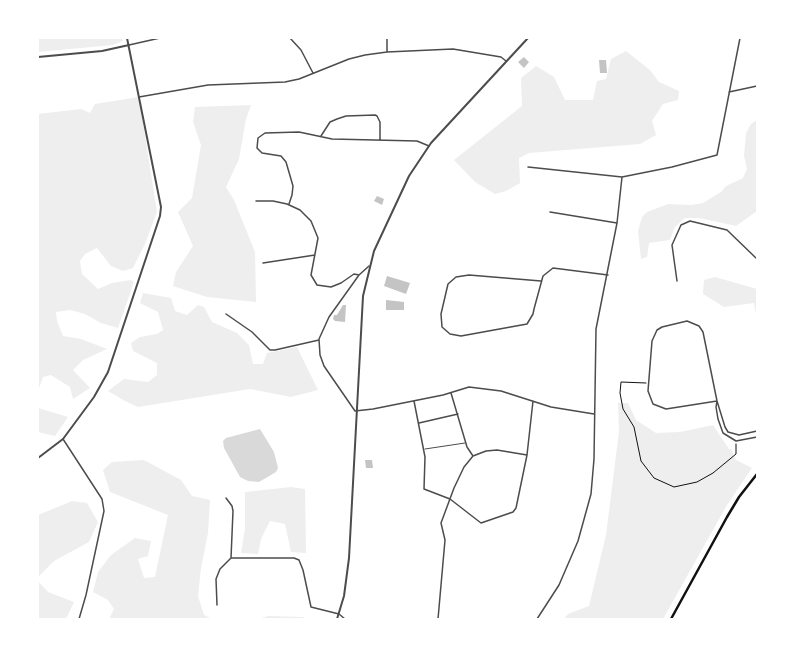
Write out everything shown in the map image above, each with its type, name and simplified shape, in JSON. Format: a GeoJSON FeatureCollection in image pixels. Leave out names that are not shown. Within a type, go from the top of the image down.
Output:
{"type":"FeatureCollection","features":[{"type":"Feature","properties":{"kind":"main road"},"geometry":{"type":"LineString","coordinates":[[671,619],[731,510],[757,474]]}},
{"type":"Feature","properties":{"kind":"street"},"geometry":{"type":"LineString","coordinates":[[38,458],[63,439],[96,394],[108,372],[160,216],[161,207],[127,38]]}},
{"type":"Feature","properties":{"kind":"street"},"geometry":{"type":"LineString","coordinates":[[38,57],[102,50],[160,38]]}},
{"type":"Feature","properties":{"kind":"street"},"geometry":{"type":"LineString","coordinates":[[290,38],[301,50],[313,73]]}},
{"type":"Feature","properties":{"kind":"street"},"geometry":{"type":"LineString","coordinates":[[387,38],[387,52]]}},
{"type":"Feature","properties":{"kind":"street"},"geometry":{"type":"LineString","coordinates":[[337,619],[344,596],[349,558],[363,296],[369,266],[382,233],[409,176],[429,146],[528,38]]}},
{"type":"Feature","properties":{"kind":"street"},"geometry":{"type":"LineString","coordinates":[[528,167],[622,177],[672,167],[717,155],[740,38]]}},
{"type":"Feature","properties":{"kind":"street"},"geometry":{"type":"LineString","coordinates":[[139,97],[208,85],[285,82],[349,59],[387,52],[453,49],[501,57],[506,61]]}},
{"type":"Feature","properties":{"kind":"street"},"geometry":{"type":"LineString","coordinates":[[729,92],[757,86]]}},
{"type":"Feature","properties":{"kind":"street"},"geometry":{"type":"LineString","coordinates":[[320,137],[330,122],[337,119],[346,116],[375,115],[380,122],[380,140]]}},
{"type":"Feature","properties":{"kind":"street"},"geometry":{"type":"LineString","coordinates":[[289,204],[293,186],[286,162],[278,155],[260,152],[256,145],[258,138],[265,133],[299,132],[320,137],[348,140],[423,142],[429,146]]}},
{"type":"Feature","properties":{"kind":"street"},"geometry":{"type":"LineString","coordinates":[[537,619],[559,584],[578,541],[591,494],[594,464],[596,329],[608,275],[617,223],[622,177]]}},
{"type":"Feature","properties":{"kind":"street"},"geometry":{"type":"LineString","coordinates":[[256,201],[273,201],[289,204],[308,217],[314,226],[318,238],[311,275],[317,285],[331,287],[341,283],[354,274],[359,275]]}},
{"type":"Feature","properties":{"kind":"street"},"geometry":{"type":"LineString","coordinates":[[550,212],[617,223]]}},
{"type":"Feature","properties":{"kind":"street"},"geometry":{"type":"LineString","coordinates":[[677,281],[672,245],[681,225],[690,221],[727,230],[757,259]]}},
{"type":"Feature","properties":{"kind":"street"},"geometry":{"type":"LineString","coordinates":[[263,263],[314,255]]}},
{"type":"Feature","properties":{"kind":"street"},"geometry":{"type":"LineString","coordinates":[[356,411],[324,366],[320,355],[319,340],[328,317],[359,275],[369,266]]}},
{"type":"Feature","properties":{"kind":"street"},"geometry":{"type":"LineString","coordinates":[[541,281],[469,275],[456,277],[448,284],[441,314],[442,327],[450,334],[461,336],[526,324],[532,318],[541,281],[546,272],[553,268],[608,275]]}},
{"type":"Feature","properties":{"kind":"street"},"geometry":{"type":"LineString","coordinates":[[226,314],[252,332],[265,347],[272,350],[319,340]]}},
{"type":"Feature","properties":{"kind":"street"},"geometry":{"type":"LineString","coordinates":[[717,401],[662,409],[652,404],[649,396],[654,335],[662,327],[691,322],[699,326],[703,332],[717,401],[721,410],[723,422],[728,432],[739,435],[757,431]]}},
{"type":"Feature","properties":{"kind":"street"},"geometry":{"type":"LineString","coordinates":[[356,411],[414,402],[451,393],[463,388],[478,387],[502,391],[569,411],[595,414]]}},
{"type":"Feature","properties":{"kind":"street"},"geometry":{"type":"LineString","coordinates":[[451,393],[466,443],[473,456]]}},
{"type":"Feature","properties":{"kind":"street"},"geometry":{"type":"LineString","coordinates":[[414,402],[423,449],[424,489],[450,499],[479,522],[486,522],[513,512],[516,508],[527,455],[533,401]]}},
{"type":"Feature","properties":{"kind":"street"},"geometry":{"type":"LineString","coordinates":[[717,401],[716,407],[720,429],[726,436],[736,440],[757,437]]}},
{"type":"Feature","properties":{"kind":"street"},"geometry":{"type":"LineString","coordinates":[[418,423],[458,414]]}},
{"type":"Feature","properties":{"kind":"street"},"geometry":{"type":"LineString","coordinates":[[63,439],[102,499],[104,511],[86,595],[79,619]]}},
{"type":"Feature","properties":{"kind":"street"},"geometry":{"type":"LineString","coordinates":[[438,619],[445,540],[441,523],[464,467],[473,456],[493,450],[527,455]]}},
{"type":"Feature","properties":{"kind":"street"},"geometry":{"type":"LineString","coordinates":[[217,605],[216,579],[220,569],[230,558],[232,506],[226,498]]}},
{"type":"Feature","properties":{"kind":"street"},"geometry":{"type":"LineString","coordinates":[[230,558],[294,558],[299,560],[303,570],[311,607],[339,614],[345,619]]}},
{"type":"Feature","properties":{"kind":"lane"},"geometry":{"type":"LineString","coordinates":[[423,449],[466,443]]}},
{"type":"Feature","properties":{"kind":"path"},"geometry":{"type":"LineString","coordinates":[[650,383],[621,382],[620,393],[623,409],[634,427],[641,461],[654,478],[674,487],[697,482],[713,473],[736,454],[736,440]]}},
{"type":"Feature","properties":{"kind":"shaded area"},"geometry":{"type":"Polygon","coordinates":[[[38,38],[122,38],[123,41],[113,45],[38,52],[38,38]]]}},
{"type":"Feature","properties":{"kind":"shaded area"},"geometry":{"type":"Polygon","coordinates":[[[626,51],[650,70],[659,82],[679,91],[678,100],[663,104],[652,121],[656,135],[640,144],[529,153],[519,158],[520,183],[506,191],[495,194],[475,182],[454,160],[522,106],[521,78],[536,66],[554,77],[565,100],[593,100],[597,81],[606,79],[611,59],[626,51]]]}},
{"type":"Feature","properties":{"kind":"shaded area"},"geometry":{"type":"Polygon","coordinates":[[[139,97],[157,212],[145,244],[133,268],[123,271],[111,266],[97,248],[85,254],[80,261],[82,274],[98,289],[112,283],[131,280],[134,282],[118,328],[101,323],[85,314],[70,310],[56,312],[57,321],[63,336],[81,339],[107,349],[83,360],[73,370],[90,388],[73,399],[70,387],[51,375],[43,377],[38,391],[38,114],[81,109],[90,113],[95,104],[139,97]]]}},
{"type":"Feature","properties":{"kind":"shaded area"},"geometry":{"type":"Polygon","coordinates":[[[251,105],[246,119],[239,159],[226,187],[234,200],[255,252],[256,302],[207,297],[173,286],[176,272],[193,246],[178,212],[192,198],[201,145],[193,122],[195,107],[251,105]]]}},
{"type":"Feature","properties":{"kind":"shaded area"},"geometry":{"type":"Polygon","coordinates":[[[757,120],[757,211],[736,226],[699,218],[685,218],[675,227],[670,240],[649,243],[647,257],[641,259],[638,231],[642,217],[647,212],[668,204],[691,205],[703,203],[721,192],[726,186],[743,178],[747,169],[744,156],[746,133],[751,124],[757,120]]]}},
{"type":"Feature","properties":{"kind":"shaded area"},"geometry":{"type":"Polygon","coordinates":[[[715,277],[757,289],[757,320],[754,303],[724,307],[703,294],[704,280],[715,277]]]}},
{"type":"Feature","properties":{"kind":"shaded area"},"geometry":{"type":"Polygon","coordinates":[[[143,293],[171,298],[175,311],[187,315],[198,305],[204,307],[212,322],[237,333],[249,345],[253,364],[263,364],[267,353],[297,347],[318,390],[291,397],[250,389],[138,407],[125,401],[108,391],[124,379],[148,382],[157,375],[157,363],[133,351],[131,343],[140,337],[157,334],[163,330],[158,312],[140,303],[143,293]]]}},
{"type":"Feature","properties":{"kind":"shaded area"},"geometry":{"type":"Polygon","coordinates":[[[618,403],[628,403],[636,420],[656,433],[680,432],[713,425],[729,449],[731,449],[736,460],[752,468],[727,505],[663,619],[564,619],[568,614],[589,606],[606,535],[619,431],[618,403]]]}},
{"type":"Feature","properties":{"kind":"shaded area"},"geometry":{"type":"Polygon","coordinates":[[[38,408],[68,417],[55,436],[38,432],[38,408]]]}},
{"type":"Feature","properties":{"kind":"shaded area"},"geometry":{"type":"Polygon","coordinates":[[[260,429],[274,452],[278,468],[276,472],[259,482],[248,481],[240,477],[224,448],[223,441],[226,438],[260,429]]]}},
{"type":"Feature","properties":{"kind":"shaded area"},"geometry":{"type":"Polygon","coordinates":[[[144,460],[181,480],[192,496],[210,500],[208,533],[201,568],[198,596],[204,615],[212,619],[109,619],[114,609],[108,600],[93,592],[98,572],[111,555],[135,538],[151,541],[148,556],[138,559],[144,578],[155,577],[168,515],[110,492],[103,470],[112,462],[144,460]]]}},
{"type":"Feature","properties":{"kind":"shaded area"},"geometry":{"type":"Polygon","coordinates":[[[291,487],[305,489],[306,553],[291,552],[285,524],[270,521],[261,539],[258,554],[241,553],[245,528],[245,492],[291,487]]]}},
{"type":"Feature","properties":{"kind":"shaded area"},"geometry":{"type":"Polygon","coordinates":[[[72,501],[87,503],[98,522],[89,542],[54,561],[38,577],[38,515],[72,501]]]}},
{"type":"Feature","properties":{"kind":"shaded area"},"geometry":{"type":"Polygon","coordinates":[[[38,581],[48,592],[74,602],[66,619],[38,619],[38,581]]]}},
{"type":"Feature","properties":{"kind":"shaded area"},"geometry":{"type":"Polygon","coordinates":[[[269,616],[304,617],[303,619],[257,619],[269,616]]]}},
{"type":"Feature","properties":{"kind":"building"},"geometry":{"type":"Polygon","coordinates":[[[524,57],[529,62],[524,68],[518,62],[524,57]]]}},
{"type":"Feature","properties":{"kind":"building"},"geometry":{"type":"Polygon","coordinates":[[[599,60],[606,60],[607,73],[600,73],[599,60]]]}},
{"type":"Feature","properties":{"kind":"building"},"geometry":{"type":"Polygon","coordinates":[[[377,196],[384,199],[382,205],[374,201],[377,196]]]}},
{"type":"Feature","properties":{"kind":"building"},"geometry":{"type":"Polygon","coordinates":[[[387,276],[410,283],[406,294],[384,286],[387,276]]]}},
{"type":"Feature","properties":{"kind":"building"},"geometry":{"type":"Polygon","coordinates":[[[386,300],[404,302],[404,310],[386,310],[386,300]]]}},
{"type":"Feature","properties":{"kind":"building"},"geometry":{"type":"Polygon","coordinates":[[[343,305],[346,305],[345,322],[335,321],[333,319],[334,315],[337,315],[343,305]]]}},
{"type":"Feature","properties":{"kind":"building"},"geometry":{"type":"Polygon","coordinates":[[[365,460],[372,460],[373,468],[366,468],[365,460]]]}}]}
